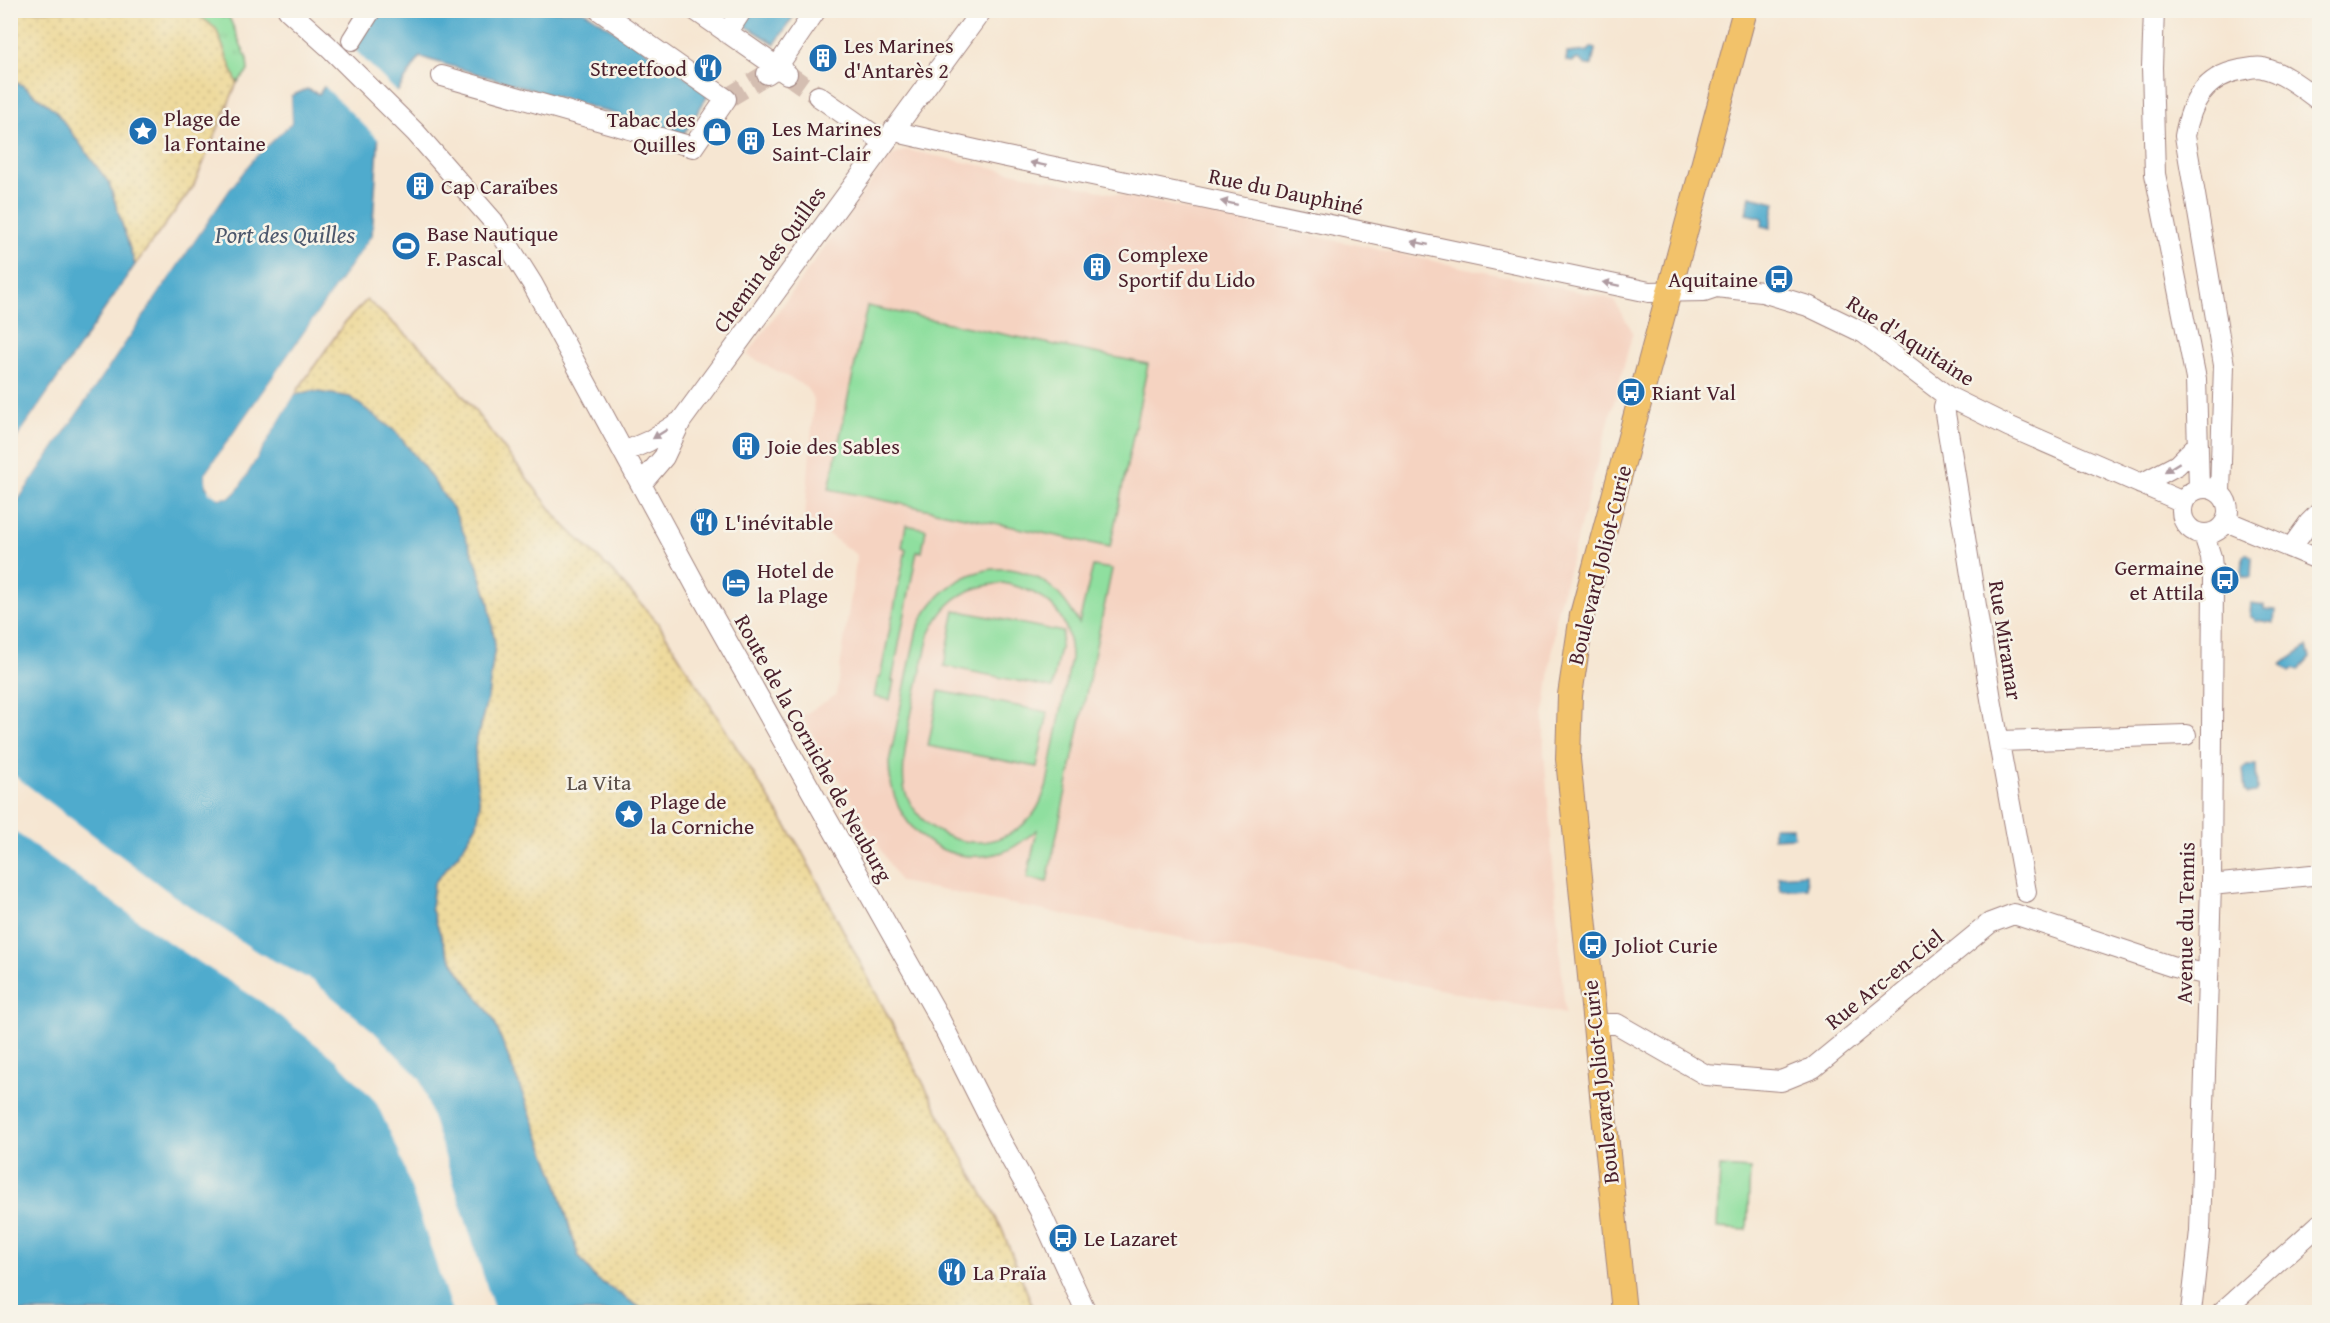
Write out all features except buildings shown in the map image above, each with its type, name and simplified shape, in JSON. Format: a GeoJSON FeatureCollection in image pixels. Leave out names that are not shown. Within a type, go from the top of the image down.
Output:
{"type":"FeatureCollection","features":[{"type":"Feature","properties":{"kind":"main road","name":"Boulevard Joliot-Curie"},"geometry":{"type":"LineString","coordinates":[[1624,1312],[1568,759],[1571,684],[1582,615],[1745,10]]}},
{"type":"Feature","properties":{"kind":"street","name":"Route de la Corniche de Neuburg"},"geometry":{"type":"LineString","coordinates":[[288,10],[328,46],[416,134],[493,221],[532,283],[761,704],[937,1014],[1002,1143],[1039,1209],[1086,1312]]}},
{"type":"Feature","properties":{"kind":"street"},"geometry":{"type":"LineString","coordinates":[[352,40],[371,10]]}},
{"type":"Feature","properties":{"kind":"street"},"geometry":{"type":"LineString","coordinates":[[442,76],[693,147],[726,99],[599,10]]}},
{"type":"Feature","properties":{"kind":"street"},"geometry":{"type":"LineString","coordinates":[[695,10],[777,72],[816,10]]}},
{"type":"Feature","properties":{"kind":"street"},"geometry":{"type":"LineString","coordinates":[[727,33],[742,10]]}},
{"type":"Feature","properties":{"kind":"street","name":"Chemin des Quilles"},"geometry":{"type":"LineString","coordinates":[[641,484],[664,457],[681,421],[982,10]]}},
{"type":"Feature","properties":{"kind":"street"},"geometry":{"type":"LineString","coordinates":[[2154,10],[2152,67],[2155,174],[2196,379],[2199,488]]}},
{"type":"Feature","properties":{"kind":"street"},"geometry":{"type":"LineString","coordinates":[[2220,493],[2206,487],[2192,491],[2183,502],[2181,515],[2187,527],[2204,535],[2213,533],[2220,529],[2226,521],[2228,506],[2220,493],[2223,365],[2185,136],[2188,119],[2200,92],[2225,73],[2261,67],[2286,76],[2319,101]]}},
{"type":"Feature","properties":{"kind":"street","name":"Rue du Dauphiné"},"geometry":{"type":"LineString","coordinates":[[818,96],[889,135],[905,134],[1649,292],[1668,293]]}},
{"type":"Feature","properties":{"kind":"street","name":"Rue d'Aquitaine"},"geometry":{"type":"LineString","coordinates":[[1668,293],[1716,288],[1762,292],[1808,306],[1864,333],[1947,396],[2008,426],[2183,502]]}},
{"type":"Feature","properties":{"kind":"street","name":"Rue Miramar"},"geometry":{"type":"LineString","coordinates":[[1947,396],[1944,407],[2026,892]]}},
{"type":"Feature","properties":{"kind":"street","name":"Chemin des Quilles"},"geometry":{"type":"LineString","coordinates":[[624,452],[649,441],[681,421]]}},
{"type":"Feature","properties":{"kind":"street"},"geometry":{"type":"LineString","coordinates":[[2141,484],[2177,465],[2198,444]]}},
{"type":"Feature","properties":{"kind":"street"},"geometry":{"type":"LineString","coordinates":[[2291,548],[2319,512]]}},
{"type":"Feature","properties":{"kind":"street"},"geometry":{"type":"LineString","coordinates":[[2226,521],[2319,560]]}},
{"type":"Feature","properties":{"kind":"street","name":"Avenue du Tennis"},"geometry":{"type":"LineString","coordinates":[[2191,1312],[2200,1231],[2211,885],[2213,579],[2211,557],[2204,535]]}},
{"type":"Feature","properties":{"kind":"street"},"geometry":{"type":"LineString","coordinates":[[2000,741],[2186,735]]}},
{"type":"Feature","properties":{"kind":"street"},"geometry":{"type":"LineString","coordinates":[[2211,885],[2319,876]]}},
{"type":"Feature","properties":{"kind":"street","name":"Rue Arc-en-Ciel"},"geometry":{"type":"LineString","coordinates":[[1594,1024],[1617,1024],[1706,1075],[1781,1081],[1813,1068],[1990,923],[2014,914],[2171,966],[2208,975]]}},
{"type":"Feature","properties":{"kind":"street"},"geometry":{"type":"LineString","coordinates":[[2222,1312],[2319,1224]]}},
{"type":"Feature","properties":{"kind":"shaded area"},"geometry":{"type":"Polygon","coordinates":[[[907,150],[1613,299],[1633,332],[1557,612],[1544,718],[1544,751],[1565,1014],[900,882],[802,716],[836,695],[857,555],[805,518],[814,399],[805,386],[747,355],[889,157],[907,150]]]}},
{"type":"Feature","properties":{"kind":"green space"},"geometry":{"type":"Polygon","coordinates":[[[192,11],[221,11],[222,17],[229,17],[247,59],[248,71],[237,83],[216,29],[192,11]]]}},
{"type":"Feature","properties":{"kind":"green space"},"geometry":{"type":"Polygon","coordinates":[[[867,306],[1148,364],[1110,547],[829,489],[867,306]]]}},
{"type":"Feature","properties":{"kind":"green space"},"geometry":{"type":"Polygon","coordinates":[[[906,525],[926,529],[922,552],[917,551],[890,700],[874,697],[878,678],[880,678],[906,549],[902,547],[906,525]]]}},
{"type":"Feature","properties":{"kind":"green space"},"geometry":{"type":"Polygon","coordinates":[[[1093,566],[1112,569],[1047,882],[1027,878],[1037,830],[1008,850],[980,856],[959,855],[939,848],[922,837],[908,823],[898,805],[891,784],[889,762],[917,629],[927,611],[955,583],[972,574],[990,569],[1009,569],[1028,574],[1047,584],[1061,597],[1079,623],[1093,566]],[[1003,583],[989,585],[967,592],[949,604],[929,635],[916,693],[904,762],[906,794],[916,811],[929,825],[945,835],[962,841],[980,842],[998,839],[1016,830],[1034,813],[1047,784],[1071,658],[1070,642],[1066,628],[1053,607],[1032,592],[1003,583]]]}},
{"type":"Feature","properties":{"kind":"green space"},"geometry":{"type":"Polygon","coordinates":[[[955,610],[1063,632],[1052,688],[944,666],[955,610]]]}},
{"type":"Feature","properties":{"kind":"green space"},"geometry":{"type":"Polygon","coordinates":[[[939,691],[1048,712],[1037,767],[928,746],[939,691]]]}},
{"type":"Feature","properties":{"kind":"green space"},"geometry":{"type":"Polygon","coordinates":[[[1720,1167],[1750,1169],[1747,1230],[1717,1228],[1720,1167]]]}},
{"type":"Feature","properties":{"kind":"sand","name":"Plage de la Fontaine"},"geometry":{"type":"Polygon","coordinates":[[[192,10],[216,29],[237,83],[193,187],[135,265],[109,183],[22,85],[11,81],[11,11],[192,10]]]}},
{"type":"Feature","properties":{"kind":"sand","name":"Plage de la Corniche"},"geometry":{"type":"Polygon","coordinates":[[[367,300],[437,362],[560,521],[612,571],[658,623],[799,846],[1001,1227],[1035,1312],[647,1312],[595,1278],[578,1255],[555,1177],[493,1018],[446,950],[431,908],[434,883],[460,852],[477,824],[480,805],[475,746],[488,696],[495,645],[489,603],[477,564],[312,391],[294,395],[346,321],[367,300]]]}},
{"type":"Feature","properties":{"kind":"water","name":"Port des Quilles"},"geometry":{"type":"Polygon","coordinates":[[[376,11],[584,11],[710,92],[684,134],[420,57],[380,118],[372,235],[205,474],[206,487],[219,498],[230,497],[238,489],[294,395],[312,391],[350,397],[396,432],[454,510],[477,564],[489,603],[495,645],[488,696],[475,746],[480,805],[477,824],[460,852],[434,883],[431,908],[446,950],[493,1018],[555,1177],[578,1255],[595,1278],[647,1312],[11,1312],[11,510],[229,190],[253,159],[292,122],[291,96],[307,89],[319,94],[376,11]]]}},
{"type":"Feature","properties":{"kind":"water"},"geometry":{"type":"Polygon","coordinates":[[[750,11],[797,11],[775,44],[741,23],[750,11]]]}},
{"type":"Feature","properties":{"kind":"water"},"geometry":{"type":"Polygon","coordinates":[[[1592,47],[1595,49],[1592,65],[1587,66],[1578,59],[1572,62],[1566,61],[1567,53],[1588,51],[1592,47]]]}},
{"type":"Feature","properties":{"kind":"water"},"geometry":{"type":"Polygon","coordinates":[[[11,81],[22,85],[55,110],[109,183],[135,265],[11,447],[11,81]]]}},
{"type":"Feature","properties":{"kind":"water"},"geometry":{"type":"Polygon","coordinates":[[[1750,196],[1775,202],[1770,228],[1762,226],[1763,218],[1746,214],[1750,196]]]}},
{"type":"Feature","properties":{"kind":"water"},"geometry":{"type":"Polygon","coordinates":[[[2246,553],[2252,557],[2251,577],[2242,577],[2243,556],[2246,553]]]}},
{"type":"Feature","properties":{"kind":"water"},"geometry":{"type":"Polygon","coordinates":[[[2251,603],[2264,605],[2264,609],[2275,610],[2274,623],[2256,620],[2250,616],[2251,603]]]}},
{"type":"Feature","properties":{"kind":"water"},"geometry":{"type":"Polygon","coordinates":[[[2307,647],[2310,658],[2298,671],[2294,669],[2290,672],[2281,664],[2307,647]]]}},
{"type":"Feature","properties":{"kind":"water"},"geometry":{"type":"Polygon","coordinates":[[[2247,765],[2256,765],[2257,790],[2255,793],[2248,794],[2245,791],[2243,768],[2247,765]]]}},
{"type":"Feature","properties":{"kind":"water"},"geometry":{"type":"Polygon","coordinates":[[[1773,827],[1793,827],[1794,837],[1773,838],[1773,827]]]}},
{"type":"Feature","properties":{"kind":"water"},"geometry":{"type":"Polygon","coordinates":[[[1806,874],[1807,888],[1780,890],[1778,876],[1806,874]]]}},
{"type":"Feature","properties":{"kind":"pier"},"geometry":{"type":"Polygon","coordinates":[[[350,45],[399,94],[383,119],[382,143],[322,84],[350,45]]]}},
{"type":"Feature","properties":{"kind":"pier"},"geometry":{"type":"Polygon","coordinates":[[[288,95],[291,96],[292,122],[253,159],[229,190],[11,510],[10,506],[226,188],[251,157],[289,120],[288,95]]]}},
{"type":"Feature","properties":{"kind":"pier"},"geometry":{"type":"Polygon","coordinates":[[[372,235],[371,241],[208,475],[211,491],[220,495],[229,494],[236,487],[292,393],[297,391],[238,489],[230,497],[219,498],[209,493],[205,474],[372,235]]]}},
{"type":"Feature","properties":{"kind":"pier"},"geometry":{"type":"Polygon","coordinates":[[[138,262],[138,266],[126,284],[10,450],[11,447],[138,262]]]}},
{"type":"Feature","properties":{"kind":"pier"},"geometry":{"type":"Polygon","coordinates":[[[11,773],[174,896],[257,952],[313,981],[374,1032],[420,1079],[495,1312],[452,1312],[399,1152],[376,1102],[336,1060],[263,1003],[171,944],[11,829],[11,773]]]}},
{"type":"Feature","properties":{"kind":"tunnel"},"geometry":{"type":"LineString","coordinates":[[726,99],[767,74]]}},
{"type":"Feature","properties":{"kind":"tunnel"},"geometry":{"type":"LineString","coordinates":[[787,74],[818,96]]}},
{"type":"Feature","properties":{"kind":"place","name":"Les Marines d'Antarès 2"},"geometry":{"type":"Point","coordinates":[823,58]}},
{"type":"Feature","properties":{"kind":"place","name":"Streetfood"},"geometry":{"type":"Point","coordinates":[708,68]}},
{"type":"Feature","properties":{"kind":"place","name":"Plage de la Fontaine"},"geometry":{"type":"Point","coordinates":[143,131]}},
{"type":"Feature","properties":{"kind":"place","name":"Tabac des Quilles"},"geometry":{"type":"Point","coordinates":[717,132]}},
{"type":"Feature","properties":{"kind":"place","name":"Les Marines Saint-Clair"},"geometry":{"type":"Point","coordinates":[751,141]}},
{"type":"Feature","properties":{"kind":"place","name":"Cap Caraïbes"},"geometry":{"type":"Point","coordinates":[420,186]}},
{"type":"Feature","properties":{"kind":"place","name":"Base Nautique F. Pascal"},"geometry":{"type":"Point","coordinates":[406,246]}},
{"type":"Feature","properties":{"kind":"place","name":"Complexe Sportif du Lido"},"geometry":{"type":"Point","coordinates":[1097,267]}},
{"type":"Feature","properties":{"kind":"place","name":"Aquitaine"},"geometry":{"type":"Point","coordinates":[1779,279]}},
{"type":"Feature","properties":{"kind":"place","name":"Riant Val"},"geometry":{"type":"Point","coordinates":[1631,392]}},
{"type":"Feature","properties":{"kind":"place","name":"Joie des Sables"},"geometry":{"type":"Point","coordinates":[746,446]}},
{"type":"Feature","properties":{"kind":"place","name":"L'inévitable"},"geometry":{"type":"Point","coordinates":[704,522]}},
{"type":"Feature","properties":{"kind":"place","name":"Germaine et Attila"},"geometry":{"type":"Point","coordinates":[2225,580]}},
{"type":"Feature","properties":{"kind":"place","name":"Hotel de la Plage"},"geometry":{"type":"Point","coordinates":[736,583]}},
{"type":"Feature","properties":{"kind":"place","name":"Plage de la Corniche"},"geometry":{"type":"Point","coordinates":[629,814]}},
{"type":"Feature","properties":{"kind":"place","name":"Joliot Curie"},"geometry":{"type":"Point","coordinates":[1593,945]}},
{"type":"Feature","properties":{"kind":"place","name":"Le Lazaret"},"geometry":{"type":"Point","coordinates":[1063,1238]}},
{"type":"Feature","properties":{"kind":"place","name":"La Praïa"},"geometry":{"type":"Point","coordinates":[952,1272]}},
{"type":"Feature","properties":{"kind":"park label","name":"La Vita"},"geometry":{"type":"Point","coordinates":[599,782]}}]}
